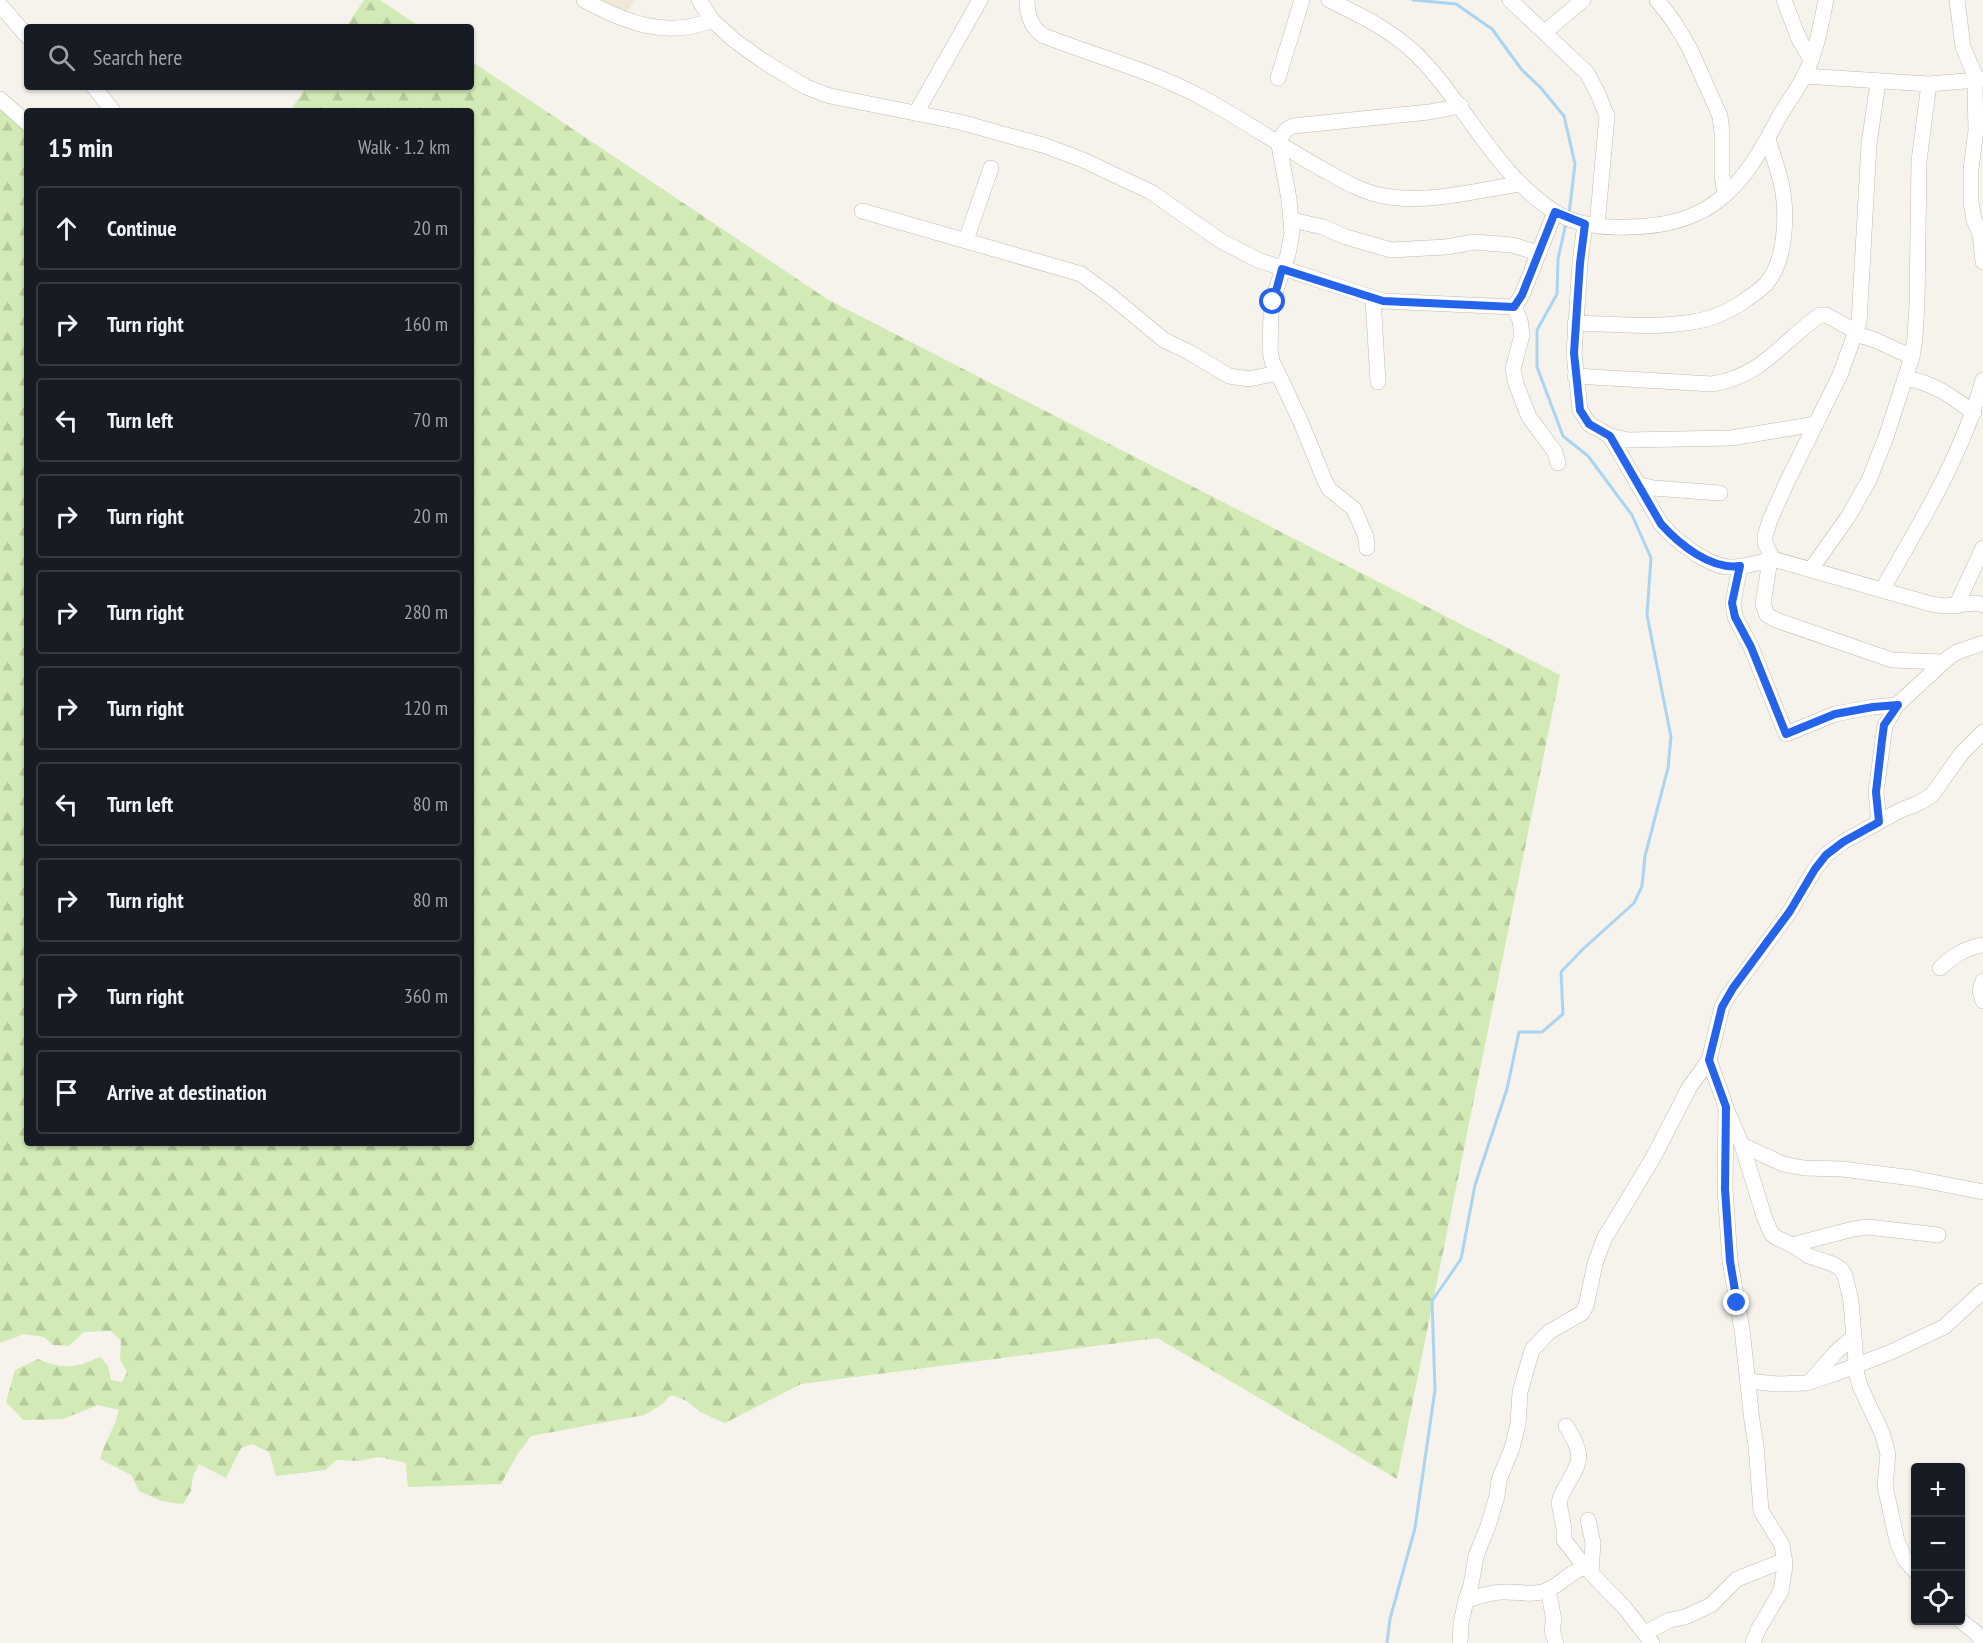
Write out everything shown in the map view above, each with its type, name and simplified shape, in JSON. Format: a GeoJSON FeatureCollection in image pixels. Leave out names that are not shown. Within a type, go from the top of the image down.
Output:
{"type":"FeatureCollection","features":[{"type":"Feature","properties":{"kind":"street"},"geometry":{"type":"LineString","coordinates":[[584,0],[646,27],[681,27],[703,24],[712,20]]}},
{"type":"Feature","properties":{"kind":"street"},"geometry":{"type":"LineString","coordinates":[[699,0],[712,20],[734,40],[806,87],[830,96],[916,113],[1028,140],[1083,160],[1151,192],[1234,248],[1282,269],[1373,298],[1395,302],[1514,307]]}},
{"type":"Feature","properties":{"kind":"street"},"geometry":{"type":"LineString","coordinates":[[916,113],[980,0]]}},
{"type":"Feature","properties":{"kind":"street"},"geometry":{"type":"LineString","coordinates":[[1027,0],[1028,12],[1037,32],[1177,84],[1350,185],[1385,196],[1410,199],[1440,197],[1519,184]]}},
{"type":"Feature","properties":{"kind":"street"},"geometry":{"type":"LineString","coordinates":[[1278,78],[1302,0]]}},
{"type":"Feature","properties":{"kind":"street"},"geometry":{"type":"LineString","coordinates":[[1329,0],[1375,24],[1403,43],[1430,69],[1461,106],[1492,151],[1519,184],[1555,212],[1586,224],[1636,227],[1663,225],[1696,215],[1716,204],[1746,172],[1804,76],[1811,60],[1826,0]]}},
{"type":"Feature","properties":{"kind":"street"},"geometry":{"type":"LineString","coordinates":[[1510,0],[1587,73],[1607,116],[1586,224],[1575,322],[1575,376],[1580,410],[1589,424],[1610,436],[1628,440],[1731,438],[1816,424]]}},
{"type":"Feature","properties":{"kind":"street"},"geometry":{"type":"LineString","coordinates":[[1545,32],[1583,0]]}},
{"type":"Feature","properties":{"kind":"street"},"geometry":{"type":"LineString","coordinates":[[1657,0],[1674,22],[1690,49],[1720,116],[1725,195]]}},
{"type":"Feature","properties":{"kind":"street"},"geometry":{"type":"LineString","coordinates":[[1784,0],[1799,39],[1811,60]]}},
{"type":"Feature","properties":{"kind":"street"},"geometry":{"type":"LineString","coordinates":[[1957,0],[1963,47],[1980,80]]}},
{"type":"Feature","properties":{"kind":"street"},"geometry":{"type":"LineString","coordinates":[[0,5],[24,33]]}},
{"type":"Feature","properties":{"kind":"street"},"geometry":{"type":"LineString","coordinates":[[1804,76],[1929,84],[1980,80]]}},
{"type":"Feature","properties":{"kind":"street"},"geometry":{"type":"LineString","coordinates":[[1980,80],[1976,87],[1976,130],[1971,169],[1971,202],[1974,220],[1981,233],[1983,262]]}},
{"type":"Feature","properties":{"kind":"street"},"geometry":{"type":"LineString","coordinates":[[1878,82],[1869,144],[1862,293],[1857,333],[1840,375],[1786,482],[1765,536],[1771,560],[1763,604],[1767,615],[1776,620],[1892,660],[1943,662]]}},
{"type":"Feature","properties":{"kind":"street"},"geometry":{"type":"LineString","coordinates":[[1811,570],[1848,517],[1869,480],[1886,437],[1912,357],[1917,304],[1919,161],[1929,84]]}},
{"type":"Feature","properties":{"kind":"street"},"geometry":{"type":"LineString","coordinates":[[96,90],[111,108]]}},
{"type":"Feature","properties":{"kind":"street"},"geometry":{"type":"LineString","coordinates":[[0,99],[24,120]]}},
{"type":"Feature","properties":{"kind":"street"},"geometry":{"type":"LineString","coordinates":[[1367,548],[1366,537],[1354,509],[1329,489],[1324,479],[1300,420],[1277,373],[1270,349],[1271,314],[1291,242],[1292,220],[1279,145],[1286,129],[1293,126],[1429,112],[1461,106]]}},
{"type":"Feature","properties":{"kind":"street"},"geometry":{"type":"LineString","coordinates":[[1575,322],[1624,324],[1700,321],[1737,306],[1759,290],[1772,275],[1777,263],[1783,223],[1783,191],[1768,139]]}},
{"type":"Feature","properties":{"kind":"street"},"geometry":{"type":"LineString","coordinates":[[966,240],[991,168]]}},
{"type":"Feature","properties":{"kind":"street"},"geometry":{"type":"LineString","coordinates":[[862,211],[1081,274],[1164,340],[1229,376],[1249,380],[1277,373]]}},
{"type":"Feature","properties":{"kind":"street"},"geometry":{"type":"LineString","coordinates":[[1514,307],[1522,295],[1555,212]]}},
{"type":"Feature","properties":{"kind":"street"},"geometry":{"type":"LineString","coordinates":[[1292,220],[1323,227],[1346,237],[1391,249],[1446,247],[1474,242],[1499,243],[1539,254]]}},
{"type":"Feature","properties":{"kind":"street"},"geometry":{"type":"LineString","coordinates":[[1373,298],[1378,382]]}},
{"type":"Feature","properties":{"kind":"street"},"geometry":{"type":"LineString","coordinates":[[1514,307],[1520,320],[1522,335],[1513,369],[1516,384],[1524,408],[1537,430],[1555,452],[1558,463]]}},
{"type":"Feature","properties":{"kind":"street"},"geometry":{"type":"LineString","coordinates":[[1575,376],[1712,384],[1728,381],[1747,374],[1765,362],[1820,315],[1826,315],[1857,333],[1912,357]]}},
{"type":"Feature","properties":{"kind":"street"},"geometry":{"type":"LineString","coordinates":[[1905,378],[1924,381],[1945,392],[1974,413]]}},
{"type":"Feature","properties":{"kind":"street"},"geometry":{"type":"LineString","coordinates":[[1882,590],[1940,489],[1959,450],[1974,413],[1983,380]]}},
{"type":"Feature","properties":{"kind":"street"},"geometry":{"type":"LineString","coordinates":[[1610,436],[1661,524],[1670,534],[1707,560],[1724,567],[1771,560],[1930,604],[1956,606],[1977,603],[1983,605]]}},
{"type":"Feature","properties":{"kind":"street"},"geometry":{"type":"LineString","coordinates":[[1637,484],[1653,488],[1720,493]]}},
{"type":"Feature","properties":{"kind":"street"},"geometry":{"type":"LineString","coordinates":[[1956,606],[1983,548]]}},
{"type":"Feature","properties":{"kind":"street"},"geometry":{"type":"LineString","coordinates":[[1740,566],[1732,603],[1735,617],[1751,647],[1786,734],[1835,714],[1898,705]]}},
{"type":"Feature","properties":{"kind":"street"},"geometry":{"type":"LineString","coordinates":[[1879,822],[1876,792],[1884,725],[1898,705],[1943,662],[1957,652],[1983,643]]}},
{"type":"Feature","properties":{"kind":"street"},"geometry":{"type":"LineString","coordinates":[[1460,1643],[1461,1623],[1476,1556],[1488,1527],[1499,1480],[1512,1448],[1518,1424],[1520,1392],[1533,1350],[1549,1332],[1582,1313],[1586,1306],[1595,1264],[1604,1239],[1653,1158],[1689,1088],[1709,1060],[1726,999],[1790,911],[1826,855],[1843,842],[1932,795],[1961,754],[1983,732]]}},
{"type":"Feature","properties":{"kind":"street"},"geometry":{"type":"LineString","coordinates":[[1940,968],[1964,950],[1983,945]]}},
{"type":"Feature","properties":{"kind":"street"},"geometry":{"type":"LineString","coordinates":[[1983,981],[1980,991],[1983,1001]]}},
{"type":"Feature","properties":{"kind":"street"},"geometry":{"type":"LineString","coordinates":[[1709,1060],[1742,1145],[1768,1227],[1775,1237],[1809,1256],[1833,1264],[1841,1269],[1845,1276],[1850,1295],[1855,1365],[1860,1386],[1882,1433],[1887,1454],[1885,1486],[1897,1541],[1905,1560],[1915,1571]]}},
{"type":"Feature","properties":{"kind":"street"},"geometry":{"type":"LineString","coordinates":[[1726,1107],[1725,1189],[1730,1261],[1742,1329],[1756,1445],[1761,1511],[1782,1545],[1785,1560],[1785,1575],[1781,1591],[1753,1643]]}},
{"type":"Feature","properties":{"kind":"street"},"geometry":{"type":"LineString","coordinates":[[1742,1145],[1783,1164],[1912,1178],[1983,1192]]}},
{"type":"Feature","properties":{"kind":"street"},"geometry":{"type":"LineString","coordinates":[[1792,1245],[1868,1227],[1938,1235]]}},
{"type":"Feature","properties":{"kind":"street"},"geometry":{"type":"LineString","coordinates":[[1748,1381],[1777,1384],[1810,1382],[1891,1352],[1944,1327],[1983,1291]]}},
{"type":"Feature","properties":{"kind":"street"},"geometry":{"type":"LineString","coordinates":[[1810,1382],[1836,1352],[1853,1337]]}},
{"type":"Feature","properties":{"kind":"street"},"geometry":{"type":"LineString","coordinates":[[1566,1426],[1577,1445],[1580,1459],[1561,1496],[1564,1540],[1649,1638],[1670,1620],[1685,1617],[1711,1605],[1730,1583],[1785,1560]]}},
{"type":"Feature","properties":{"kind":"street"},"geometry":{"type":"LineString","coordinates":[[1588,1520],[1593,1543],[1588,1569]]}},
{"type":"Feature","properties":{"kind":"street"},"geometry":{"type":"LineString","coordinates":[[1466,1600],[1496,1592],[1533,1594],[1558,1585],[1575,1570],[1588,1569]]}},
{"type":"Feature","properties":{"kind":"street"},"geometry":{"type":"LineString","coordinates":[[1548,1590],[1554,1620],[1552,1630],[1556,1643]]}},
{"type":"Feature","properties":{"kind":"street"},"geometry":{"type":"LineString","coordinates":[[1965,1624],[1983,1642]]}},
{"type":"Feature","properties":{"kind":"shaded area"},"geometry":{"type":"Polygon","coordinates":[[[597,0],[636,0],[624,15],[597,0]]]}},
{"type":"Feature","properties":{"kind":"green space"},"geometry":{"type":"Polygon","coordinates":[[[364,0],[380,0],[416,24],[348,24],[364,0]]]}},
{"type":"Feature","properties":{"kind":"green space"},"geometry":{"type":"Polygon","coordinates":[[[474,63],[827,299],[1560,675],[1397,1479],[1157,1338],[801,1384],[725,1423],[700,1412],[687,1401],[671,1395],[661,1405],[644,1415],[531,1436],[517,1455],[501,1484],[408,1487],[406,1463],[379,1457],[358,1461],[337,1460],[325,1470],[276,1476],[269,1452],[252,1444],[241,1448],[226,1478],[199,1464],[193,1476],[191,1491],[183,1504],[161,1501],[139,1491],[131,1475],[100,1459],[119,1410],[98,1405],[63,1419],[23,1420],[6,1402],[15,1370],[38,1359],[55,1365],[69,1366],[84,1364],[100,1357],[108,1366],[111,1380],[122,1382],[127,1372],[120,1360],[121,1341],[111,1331],[84,1332],[69,1346],[53,1345],[44,1337],[24,1334],[0,1343],[0,100],[24,121],[24,1146],[474,1146],[474,108],[292,108],[304,90],[474,90],[474,63]]]}},
{"type":"Feature","properties":{"kind":"waterway"},"geometry":{"type":"LineString","coordinates":[[1413,0],[1456,4],[1492,29],[1522,70],[1540,87],[1564,116],[1575,164],[1569,214]]}},
{"type":"Feature","properties":{"kind":"waterway"},"geometry":{"type":"LineString","coordinates":[[1387,1643],[1390,1619],[1415,1528],[1435,1390],[1432,1301],[1461,1259],[1475,1185],[1507,1089],[1519,1032],[1542,1032],[1563,1014],[1561,972],[1634,903],[1642,886],[1645,856],[1668,768],[1671,737],[1647,615],[1651,558],[1632,515],[1588,456],[1563,436],[1537,367],[1537,330],[1557,294],[1558,259],[1566,223]]}},
{"type":"Feature","properties":{"kind":"route"},"geometry":{"type":"LineString","coordinates":[[1273,302],[1282,269],[1383,301],[1514,307],[1519,302],[1555,212],[1585,224],[1574,353],[1580,410],[1589,424],[1610,436],[1661,524],[1670,534],[1707,560],[1724,567],[1740,566],[1732,603],[1735,617],[1751,647],[1786,734],[1835,714],[1898,705],[1884,725],[1876,792],[1879,822],[1843,842],[1826,855],[1790,911],[1733,988],[1722,1007],[1709,1060],[1726,1107],[1726,1209],[1730,1261],[1737,1303]]}}]}
